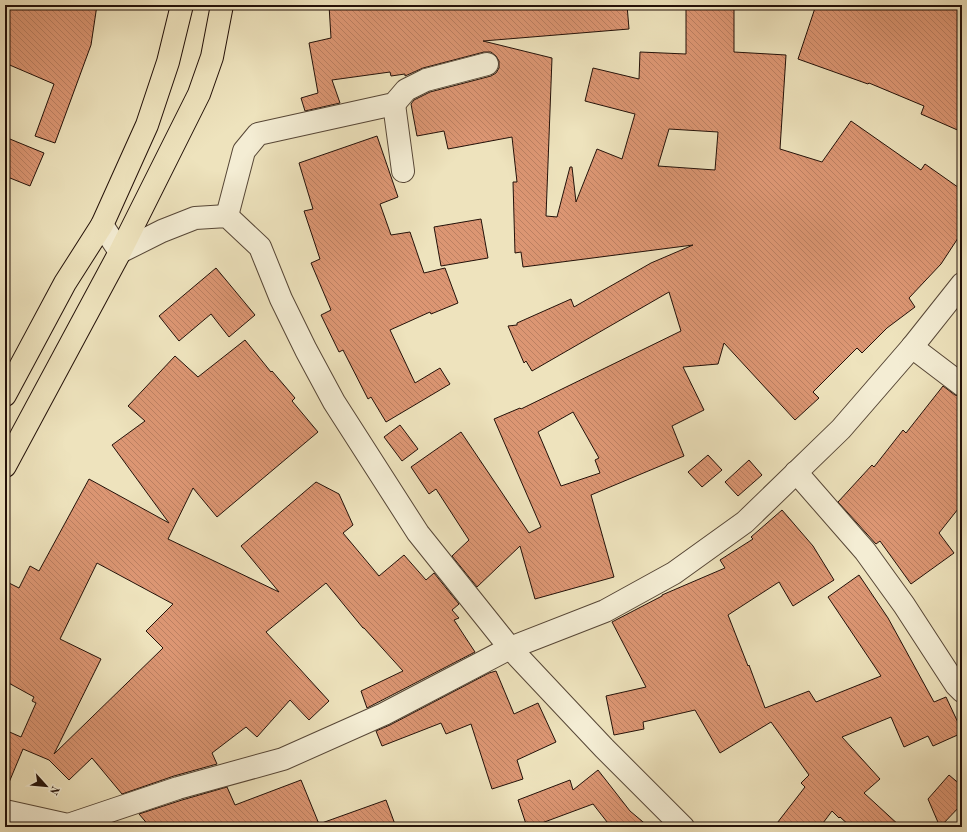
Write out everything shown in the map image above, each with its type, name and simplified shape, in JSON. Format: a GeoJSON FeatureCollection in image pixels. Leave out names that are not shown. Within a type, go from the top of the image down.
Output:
{"type":"FeatureCollection","features":[{"type":"Feature","properties":{"kind":"main road"},"geometry":{"type":"LineString","coordinates":[[5,395],[65,283],[102,225],[147,124],[168,62],[182,5]]}},
{"type":"Feature","properties":{"kind":"main road"},"geometry":{"type":"LineString","coordinates":[[5,466],[120,252],[200,94],[212,57],[222,5]]}},
{"type":"Feature","properties":{"kind":"street"},"geometry":{"type":"LineString","coordinates":[[227,216],[244,151],[258,134],[394,104],[406,90],[426,80],[487,64]]}},
{"type":"Feature","properties":{"kind":"street"},"geometry":{"type":"LineString","coordinates":[[394,104],[403,171]]}},
{"type":"Feature","properties":{"kind":"street"},"geometry":{"type":"LineString","coordinates":[[102,225],[120,252],[162,231],[195,218],[227,216],[260,247],[281,299],[334,402],[418,533],[510,648],[604,748],[683,827]]}},
{"type":"Feature","properties":{"kind":"street"},"geometry":{"type":"LineString","coordinates":[[5,811],[69,826],[178,788],[283,758],[384,714],[510,648],[605,611],[674,573],[745,522],[841,428],[912,347],[962,284]]}},
{"type":"Feature","properties":{"kind":"street"},"geometry":{"type":"LineString","coordinates":[[912,347],[962,385]]}},
{"type":"Feature","properties":{"kind":"street"},"geometry":{"type":"LineString","coordinates":[[796,472],[865,551],[904,605],[956,685],[962,691]]}},
{"type":"Feature","properties":{"kind":"building"},"geometry":{"type":"Polygon","coordinates":[[[5,5],[97,5],[91,45],[55,143],[35,136],[54,84],[5,63],[5,5]]]}},
{"type":"Feature","properties":{"kind":"building"},"geometry":{"type":"Polygon","coordinates":[[[329,5],[627,5],[629,29],[483,41],[552,58],[546,216],[557,217],[570,167],[572,167],[576,202],[597,149],[622,159],[635,114],[585,101],[593,68],[639,79],[640,52],[686,54],[686,5],[734,5],[734,52],[786,55],[780,149],[822,162],[851,121],[921,170],[925,164],[962,190],[962,232],[941,264],[909,298],[915,307],[887,328],[862,353],[857,348],[813,392],[819,398],[795,420],[724,343],[718,364],[683,367],[704,410],[672,426],[684,456],[591,495],[614,577],[535,599],[520,546],[477,587],[452,556],[469,540],[436,489],[429,494],[411,467],[461,432],[529,533],[541,527],[494,419],[520,408],[521,409],[681,331],[669,292],[532,371],[526,361],[524,363],[508,326],[517,325],[517,323],[571,299],[574,307],[651,263],[693,245],[523,267],[521,252],[515,253],[513,182],[517,182],[512,137],[448,149],[444,131],[417,136],[411,104],[414,100],[430,92],[491,76],[496,73],[499,68],[499,61],[496,56],[491,52],[484,52],[423,68],[405,76],[405,74],[391,76],[390,72],[332,80],[340,103],[305,111],[301,98],[318,93],[309,43],[331,38],[329,5]],[[669,129],[658,166],[715,170],[718,132],[669,129]],[[573,412],[538,432],[561,486],[600,473],[595,460],[599,458],[573,412]]]}},
{"type":"Feature","properties":{"kind":"building"},"geometry":{"type":"Polygon","coordinates":[[[816,5],[962,5],[962,132],[921,114],[924,106],[869,83],[868,84],[798,59],[816,5]]]}},
{"type":"Feature","properties":{"kind":"building"},"geometry":{"type":"Polygon","coordinates":[[[377,136],[398,197],[380,204],[391,235],[410,232],[424,273],[445,268],[458,303],[431,314],[430,312],[390,330],[415,383],[440,368],[450,384],[386,422],[371,397],[368,399],[343,350],[339,352],[321,315],[331,310],[311,263],[320,259],[304,211],[313,209],[299,163],[377,136]]]}},
{"type":"Feature","properties":{"kind":"building"},"geometry":{"type":"Polygon","coordinates":[[[5,137],[44,153],[30,186],[5,176],[5,137]]]}},
{"type":"Feature","properties":{"kind":"building"},"geometry":{"type":"Polygon","coordinates":[[[481,219],[488,258],[441,266],[434,227],[481,219]]]}},
{"type":"Feature","properties":{"kind":"building"},"geometry":{"type":"Polygon","coordinates":[[[216,268],[255,315],[229,337],[211,314],[179,341],[159,316],[216,268]]]}},
{"type":"Feature","properties":{"kind":"building"},"geometry":{"type":"Polygon","coordinates":[[[245,340],[271,372],[272,371],[295,398],[292,401],[318,432],[217,517],[193,488],[168,539],[279,592],[241,546],[316,482],[339,494],[353,525],[343,533],[379,576],[404,555],[426,580],[434,573],[459,604],[452,610],[459,618],[454,620],[475,652],[367,708],[361,691],[403,671],[363,628],[326,583],[266,632],[329,701],[309,720],[290,700],[257,737],[246,727],[212,753],[217,764],[174,776],[122,794],[92,758],[69,780],[49,760],[23,749],[5,792],[5,730],[21,737],[36,703],[32,701],[34,697],[5,681],[5,581],[19,588],[30,566],[39,571],[89,479],[169,523],[112,445],[145,421],[128,406],[175,356],[198,377],[245,340]],[[97,563],[60,639],[101,659],[54,754],[163,648],[146,631],[173,604],[97,563]]]}},
{"type":"Feature","properties":{"kind":"building"},"geometry":{"type":"Polygon","coordinates":[[[943,386],[955,395],[962,397],[962,504],[939,533],[954,553],[911,584],[880,541],[876,544],[838,502],[872,465],[874,467],[903,430],[906,433],[943,386]]]}},
{"type":"Feature","properties":{"kind":"building"},"geometry":{"type":"Polygon","coordinates":[[[400,425],[418,449],[402,461],[384,437],[400,425]]]}},
{"type":"Feature","properties":{"kind":"building"},"geometry":{"type":"Polygon","coordinates":[[[708,455],[722,470],[702,487],[688,472],[708,455]]]}},
{"type":"Feature","properties":{"kind":"building"},"geometry":{"type":"Polygon","coordinates":[[[749,460],[762,475],[738,496],[725,482],[749,460]]]}},
{"type":"Feature","properties":{"kind":"building"},"geometry":{"type":"Polygon","coordinates":[[[782,510],[813,546],[834,580],[793,606],[779,582],[728,615],[765,708],[809,691],[816,702],[881,676],[828,597],[859,575],[888,618],[934,702],[946,697],[962,731],[962,733],[933,746],[928,736],[904,747],[891,717],[842,737],[880,779],[864,793],[901,827],[851,827],[832,811],[820,827],[774,827],[805,787],[801,783],[809,775],[771,722],[720,753],[695,710],[643,722],[644,729],[614,735],[606,696],[646,687],[612,622],[662,595],[725,568],[720,560],[753,539],[751,537],[782,510]]]}},
{"type":"Feature","properties":{"kind":"building"},"geometry":{"type":"Polygon","coordinates":[[[496,671],[514,714],[538,703],[556,742],[517,760],[523,779],[492,789],[471,724],[446,734],[441,723],[382,746],[376,731],[489,673],[496,671]]]}},
{"type":"Feature","properties":{"kind":"building"},"geometry":{"type":"Polygon","coordinates":[[[598,770],[630,811],[649,827],[611,827],[593,804],[531,827],[527,827],[518,800],[570,780],[573,790],[598,770]]]}},
{"type":"Feature","properties":{"kind":"building"},"geometry":{"type":"Polygon","coordinates":[[[949,775],[962,786],[962,804],[940,827],[928,799],[949,775]]]}},
{"type":"Feature","properties":{"kind":"building"},"geometry":{"type":"Polygon","coordinates":[[[301,780],[319,824],[386,800],[396,827],[150,827],[139,814],[227,787],[235,805],[301,780]]]}}]}
